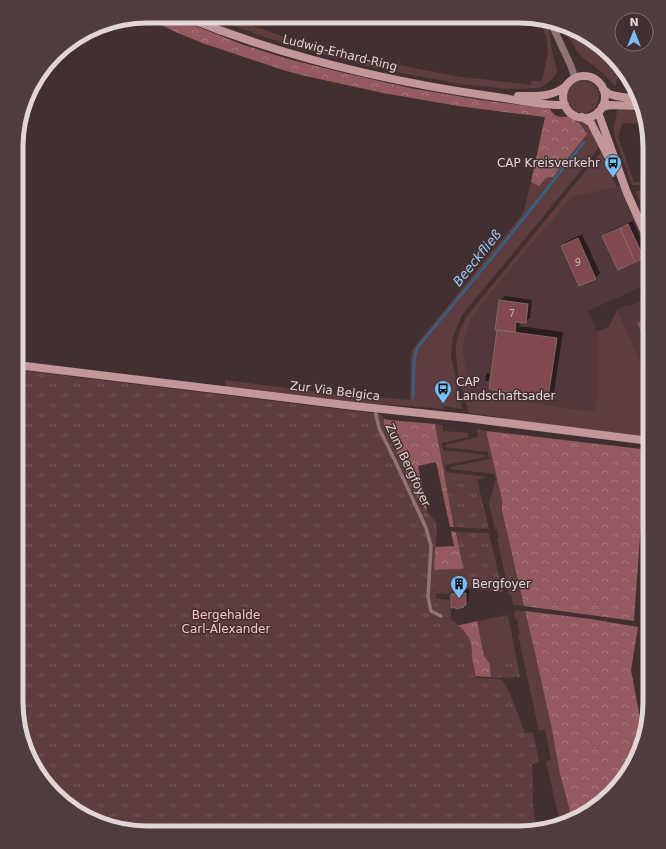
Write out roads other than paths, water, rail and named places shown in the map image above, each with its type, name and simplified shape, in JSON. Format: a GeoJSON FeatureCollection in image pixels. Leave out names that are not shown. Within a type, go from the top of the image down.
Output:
{"type":"FeatureCollection","features":[{"type":"Feature","properties":{"kind":"street","name":"Ludwig-Erhard-Ring"},"geometry":{"type":"LineString","coordinates":[[201,23],[230,34],[341,68],[463,92],[565,106]]}},
{"type":"Feature","properties":{"kind":"street"},"geometry":{"type":"LineString","coordinates":[[553,28],[575,78]]}},
{"type":"Feature","properties":{"kind":"street"},"geometry":{"type":"LineString","coordinates":[[627,193],[600,109],[605,95],[600,83],[588,76],[575,78],[570,81],[567,86],[563,99],[565,106],[572,114],[582,117],[591,116],[600,109],[610,104],[636,106]]}},
{"type":"Feature","properties":{"kind":"street","name":"Ludwig-Erhard-Ring"},"geometry":{"type":"LineString","coordinates":[[496,96],[539,96],[559,92],[567,86]]}},
{"type":"Feature","properties":{"kind":"street"},"geometry":{"type":"LineString","coordinates":[[603,89],[609,94],[633,98]]}},
{"type":"Feature","properties":{"kind":"street"},"geometry":{"type":"LineString","coordinates":[[582,117],[591,124],[627,193],[643,228]]}},
{"type":"Feature","properties":{"kind":"street","name":"Zur Via Belgica"},"geometry":{"type":"LineString","coordinates":[[23,366],[643,440]]}},
{"type":"Feature","properties":{"kind":"lane","name":"Zum Bergfoyer"},"geometry":{"type":"LineString","coordinates":[[376,408],[379,428],[426,528],[431,546],[428,597],[429,605],[431,611],[441,616]]}},
{"type":"Feature","properties":{"kind":"waterway","name":"Beeckfließ"},"geometry":{"type":"LineString","coordinates":[[413,398],[414,361],[417,348],[500,248],[584,142]]}},
{"type":"Feature","properties":{"kind":"place","name":"CAP Kreisverkehr"},"geometry":{"type":"Point","coordinates":[613,178]}},
{"type":"Feature","properties":{"kind":"place","name":"CAP Landschaftsader"},"geometry":{"type":"Point","coordinates":[443,404]}},
{"type":"Feature","properties":{"kind":"place","name":"Bergfoyer"},"geometry":{"type":"Point","coordinates":[459,599]}},
{"type":"Feature","properties":{"kind":"park label","name":"Bergehalde Carl-Alexander"},"geometry":{"type":"Point","coordinates":[226,622]}}]}
